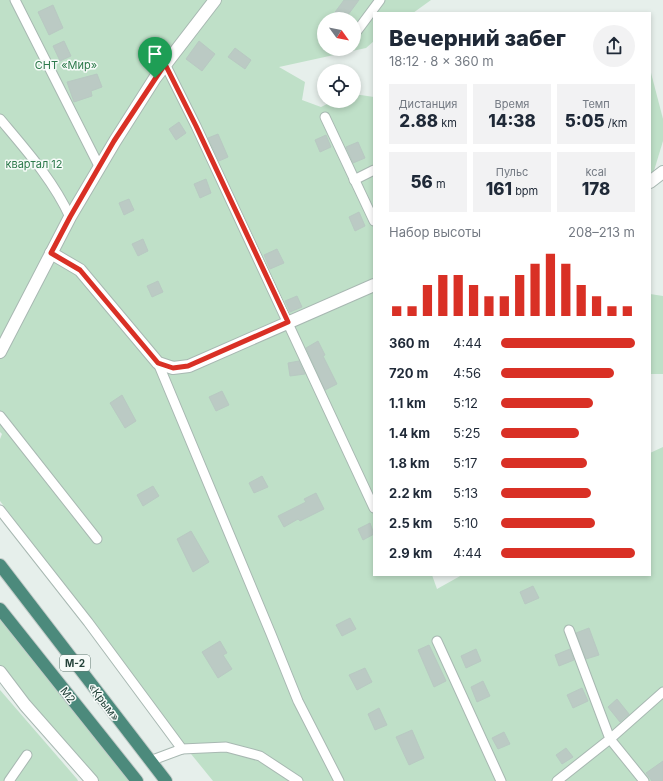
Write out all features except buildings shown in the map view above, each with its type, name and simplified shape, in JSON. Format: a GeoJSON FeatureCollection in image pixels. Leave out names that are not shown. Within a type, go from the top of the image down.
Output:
{"type":"FeatureCollection","features":[{"type":"Feature","properties":{"kind":"highway","name":"«Крым»"},"geometry":{"type":"LineString","coordinates":[[0,565],[166,781]]}},
{"type":"Feature","properties":{"kind":"highway","name":"М2"},"geometry":{"type":"LineString","coordinates":[[0,609],[137,781]]}},
{"type":"Feature","properties":{"kind":"street"},"geometry":{"type":"LineString","coordinates":[[0,352],[70,217],[151,84],[215,0]]}},
{"type":"Feature","properties":{"kind":"street"},"geometry":{"type":"LineString","coordinates":[[651,181],[663,172]]}},
{"type":"Feature","properties":{"kind":"street"},"geometry":{"type":"LineString","coordinates":[[51,253],[80,270],[158,363],[173,368],[188,366],[373,285]]}},
{"type":"Feature","properties":{"kind":"street"},"geometry":{"type":"LineString","coordinates":[[0,672],[25,705],[92,781]]}},
{"type":"Feature","properties":{"kind":"lane"},"geometry":{"type":"LineString","coordinates":[[15,0],[100,168]]}},
{"type":"Feature","properties":{"kind":"lane"},"geometry":{"type":"LineString","coordinates":[[361,26],[380,0]]}},
{"type":"Feature","properties":{"kind":"lane"},"geometry":{"type":"LineString","coordinates":[[165,64],[196,126],[373,506]]}},
{"type":"Feature","properties":{"kind":"lane"},"geometry":{"type":"LineString","coordinates":[[325,116],[373,219]]}},
{"type":"Feature","properties":{"kind":"lane"},"geometry":{"type":"LineString","coordinates":[[0,119],[55,189],[70,217]]}},
{"type":"Feature","properties":{"kind":"lane"},"geometry":{"type":"LineString","coordinates":[[354,180],[373,170]]}},
{"type":"Feature","properties":{"kind":"lane"},"geometry":{"type":"LineString","coordinates":[[158,363],[298,701],[338,781]]}},
{"type":"Feature","properties":{"kind":"lane"},"geometry":{"type":"LineString","coordinates":[[0,416],[97,539]]}},
{"type":"Feature","properties":{"kind":"lane"},"geometry":{"type":"LineString","coordinates":[[0,510],[88,622],[182,749]]}},
{"type":"Feature","properties":{"kind":"lane"},"geometry":{"type":"LineString","coordinates":[[569,630],[610,739],[644,781]]}},
{"type":"Feature","properties":{"kind":"lane"},"geometry":{"type":"LineString","coordinates":[[437,641],[501,781]]}},
{"type":"Feature","properties":{"kind":"lane"},"geometry":{"type":"LineString","coordinates":[[557,781],[610,739],[663,692]]}},
{"type":"Feature","properties":{"kind":"lane"},"geometry":{"type":"LineString","coordinates":[[150,761],[182,749],[226,747],[260,756],[298,781]]}},
{"type":"Feature","properties":{"kind":"lane"},"geometry":{"type":"LineString","coordinates":[[9,781],[27,755]]}},
{"type":"Feature","properties":{"kind":"green space"},"geometry":{"type":"Polygon","coordinates":[[[0,0],[431,0],[414,12],[373,12],[373,42],[366,48],[361,49],[361,12],[317,12],[317,56],[329,56],[279,67],[305,82],[302,100],[317,106],[317,108],[361,108],[361,95],[373,97],[373,576],[432,576],[437,589],[460,576],[651,576],[651,453],[663,447],[663,781],[213,781],[174,733],[0,501],[0,439],[2,434],[0,432],[0,0]]]}},
{"type":"Feature","properties":{"kind":"green space"},"geometry":{"type":"Polygon","coordinates":[[[651,73],[663,119],[663,141],[651,181],[651,73]]]}},
{"type":"Feature","properties":{"kind":"green space"},"geometry":{"type":"Polygon","coordinates":[[[651,294],[663,296],[663,374],[651,374],[651,294]]]}},
{"type":"Feature","properties":{"kind":"green space"},"geometry":{"type":"Polygon","coordinates":[[[0,612],[139,781],[98,781],[0,667],[0,612]]]}},
{"type":"Feature","properties":{"kind":"green space"},"geometry":{"type":"Polygon","coordinates":[[[0,690],[77,779],[78,781],[0,781],[0,690]]]}},
{"type":"Feature","properties":{"kind":"route"},"geometry":{"type":"LineString","coordinates":[[165,64],[196,126],[288,322],[188,366],[173,368],[158,363],[80,270],[51,253],[114,141],[155,78],[165,64]]}},
{"type":"Feature","properties":{"kind":"park label","name":"СНТ «Мир»"},"geometry":{"type":"Point","coordinates":[66,65]}},
{"type":"Feature","properties":{"kind":"park label","name":"квартал 12"},"geometry":{"type":"Point","coordinates":[34,164]}}]}
